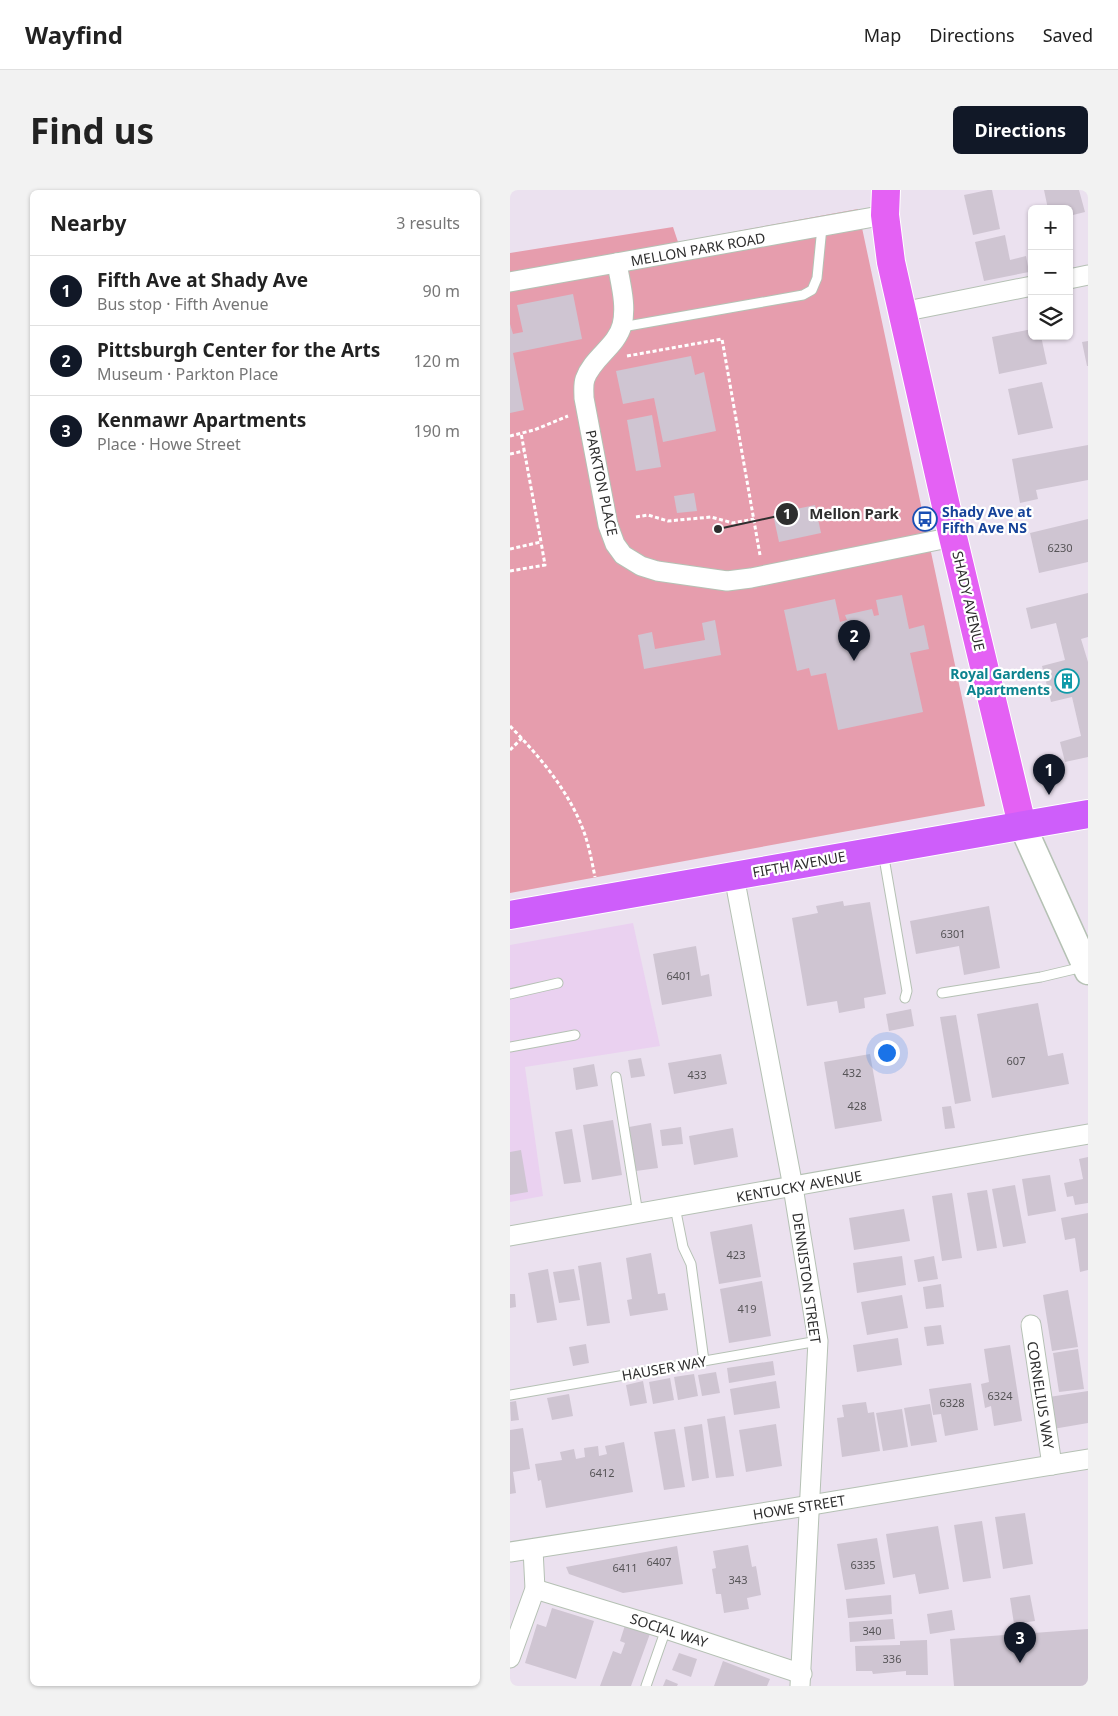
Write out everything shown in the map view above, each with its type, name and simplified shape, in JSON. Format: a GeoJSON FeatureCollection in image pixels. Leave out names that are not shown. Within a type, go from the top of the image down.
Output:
{"type":"FeatureCollection","features":[{"type":"Feature","properties":{"kind":"highway","name":"FIFTH AVENUE"},"geometry":{"type":"LineString","coordinates":[[510,916],[1088,814]]}},
{"type":"Feature","properties":{"kind":"main road","name":"SHADY AVENUE"},"geometry":{"type":"LineString","coordinates":[[885,203],[891,262],[902,312],[1022,825],[1087,969]]}},
{"type":"Feature","properties":{"kind":"street","name":"MELLON PARK ROAD"},"geometry":{"type":"LineString","coordinates":[[510,282],[822,227],[885,203]]}},
{"type":"Feature","properties":{"kind":"street"},"geometry":{"type":"LineString","coordinates":[[617,263],[624,308],[622,327]]}},
{"type":"Feature","properties":{"kind":"street"},"geometry":{"type":"LineString","coordinates":[[1073,277],[1088,275]]}},
{"type":"Feature","properties":{"kind":"street"},"geometry":{"type":"LineString","coordinates":[[902,312],[1028,287]]}},
{"type":"Feature","properties":{"kind":"street","name":"PARKTON PLACE"},"geometry":{"type":"LineString","coordinates":[[622,327],[613,342],[590,369],[584,381],[586,409],[608,526],[615,544],[623,555],[641,566],[666,572],[727,581],[764,576],[954,537]]}},
{"type":"Feature","properties":{"kind":"street","name":"DENNISTON STREET"},"geometry":{"type":"LineString","coordinates":[[734,876],[793,1187],[818,1341],[801,1680]]}},
{"type":"Feature","properties":{"kind":"street","name":"KENTUCKY AVENUE"},"geometry":{"type":"LineString","coordinates":[[510,1236],[1088,1134]]}},
{"type":"Feature","properties":{"kind":"street","name":"CORNELIUS WAY"},"geometry":{"type":"LineString","coordinates":[[1031,1326],[1052,1465]]}},
{"type":"Feature","properties":{"kind":"street","name":"HOWE STREET"},"geometry":{"type":"LineString","coordinates":[[510,1552],[1088,1459]]}},
{"type":"Feature","properties":{"kind":"street"},"geometry":{"type":"LineString","coordinates":[[510,1658],[535,1589],[533,1549]]}},
{"type":"Feature","properties":{"kind":"street","name":"SOCIAL WAY"},"geometry":{"type":"LineString","coordinates":[[535,1589],[666,1629],[801,1680]]}},
{"type":"Feature","properties":{"kind":"lane"},"geometry":{"type":"LineString","coordinates":[[622,327],[803,295],[812,290],[817,278],[822,227]]}},
{"type":"Feature","properties":{"kind":"lane"},"geometry":{"type":"LineString","coordinates":[[883,850],[906,991],[905,998]]}},
{"type":"Feature","properties":{"kind":"lane"},"geometry":{"type":"LineString","coordinates":[[942,992],[1087,969]]}},
{"type":"Feature","properties":{"kind":"lane"},"geometry":{"type":"LineString","coordinates":[[510,994],[558,983]]}},
{"type":"Feature","properties":{"kind":"lane"},"geometry":{"type":"LineString","coordinates":[[510,1047],[575,1035]]}},
{"type":"Feature","properties":{"kind":"lane"},"geometry":{"type":"LineString","coordinates":[[616,1077],[638,1214]]}},
{"type":"Feature","properties":{"kind":"lane"},"geometry":{"type":"LineString","coordinates":[[675,1207],[683,1247],[691,1264],[704,1361]]}},
{"type":"Feature","properties":{"kind":"lane","name":"HAUSER WAY"},"geometry":{"type":"LineString","coordinates":[[510,1395],[818,1341]]}},
{"type":"Feature","properties":{"kind":"lane"},"geometry":{"type":"LineString","coordinates":[[646,1686],[666,1629]]}},
{"type":"Feature","properties":{"kind":"path"},"geometry":{"type":"LineString","coordinates":[[596,362],[722,339],[764,576]]}},
{"type":"Feature","properties":{"kind":"path"},"geometry":{"type":"LineString","coordinates":[[510,436],[586,409]]}},
{"type":"Feature","properties":{"kind":"path"},"geometry":{"type":"LineString","coordinates":[[510,571],[545,566],[521,433]]}},
{"type":"Feature","properties":{"kind":"path"},"geometry":{"type":"LineString","coordinates":[[510,454],[524,451]]}},
{"type":"Feature","properties":{"kind":"path"},"geometry":{"type":"LineString","coordinates":[[636,517],[648,515],[668,521],[711,518],[733,523],[754,519]]}},
{"type":"Feature","properties":{"kind":"path"},"geometry":{"type":"LineString","coordinates":[[510,548],[541,542]]}},
{"type":"Feature","properties":{"kind":"path"},"geometry":{"type":"LineString","coordinates":[[510,725],[540,758],[576,812],[587,842],[599,900]]}},
{"type":"Feature","properties":{"kind":"path"},"geometry":{"type":"LineString","coordinates":[[510,750],[522,738]]}},
{"type":"Feature","properties":{"kind":"shaded area"},"geometry":{"type":"Polygon","coordinates":[[[858,209],[985,806],[510,893],[510,253],[673,227],[678,242],[858,209]]]}},
{"type":"Feature","properties":{"kind":"shaded area"},"geometry":{"type":"Polygon","coordinates":[[[633,923],[660,1046],[525,1067],[543,1196],[510,1202],[510,945],[633,923]]]}},
{"type":"Feature","properties":{"kind":"building"},"geometry":{"type":"Polygon","coordinates":[[[992,190],[1000,229],[973,235],[964,195],[992,190]]]}},
{"type":"Feature","properties":{"kind":"building"},"geometry":{"type":"Polygon","coordinates":[[[1044,190],[1079,190],[1085,212],[1073,215],[1073,205],[1047,205],[1044,190]]]}},
{"type":"Feature","properties":{"kind":"building"},"geometry":{"type":"Polygon","coordinates":[[[1005,235],[1010,260],[1026,256],[1028,272],[984,281],[975,242],[1005,235]]]}},
{"type":"Feature","properties":{"kind":"building"},"geometry":{"type":"Polygon","coordinates":[[[573,294],[582,339],[513,353],[524,410],[510,413],[510,324],[513,334],[523,332],[517,305],[573,294]]]}},
{"type":"Feature","properties":{"kind":"building"},"geometry":{"type":"Polygon","coordinates":[[[1028,330],[1028,340],[1042,340],[1047,364],[999,374],[992,337],[1028,330]]]}},
{"type":"Feature","properties":{"kind":"building"},"geometry":{"type":"Polygon","coordinates":[[[1088,341],[1088,366],[1087,366],[1082,342],[1088,341]]]}},
{"type":"Feature","properties":{"kind":"building"},"geometry":{"type":"Polygon","coordinates":[[[691,356],[695,375],[704,372],[716,431],[663,442],[654,398],[623,404],[616,371],[691,356]]]}},
{"type":"Feature","properties":{"kind":"building"},"geometry":{"type":"Polygon","coordinates":[[[1042,382],[1053,428],[1018,435],[1008,389],[1042,382]]]}},
{"type":"Feature","properties":{"kind":"building"},"geometry":{"type":"Polygon","coordinates":[[[652,415],[661,467],[636,471],[627,420],[652,415]]]}},
{"type":"Feature","properties":{"kind":"building"},"geometry":{"type":"Polygon","coordinates":[[[1088,445],[1088,480],[1036,490],[1038,499],[1020,503],[1012,459],[1088,445]]]}},
{"type":"Feature","properties":{"kind":"building"},"geometry":{"type":"Polygon","coordinates":[[[694,493],[697,511],[677,513],[674,496],[694,493]]]}},
{"type":"Feature","properties":{"kind":"building"},"geometry":{"type":"Polygon","coordinates":[[[815,505],[821,533],[779,542],[773,514],[815,505]]]}},
{"type":"Feature","properties":{"kind":"building"},"geometry":{"type":"Polygon","coordinates":[[[1088,519],[1088,562],[1039,573],[1030,533],[1088,519]]]}},
{"type":"Feature","properties":{"kind":"building","name":"Royal Gardens Apartments"},"geometry":{"type":"Polygon","coordinates":[[[1088,593],[1088,637],[1081,639],[1088,662],[1088,757],[1065,762],[1060,742],[1081,736],[1072,697],[1051,702],[1042,666],[1065,660],[1056,623],[1031,629],[1026,608],[1088,593]]]}},
{"type":"Feature","properties":{"kind":"building"},"geometry":{"type":"Polygon","coordinates":[[[902,595],[909,629],[924,625],[929,649],[910,653],[923,712],[838,730],[826,673],[811,676],[809,668],[797,671],[784,610],[835,599],[840,622],[847,620],[845,615],[872,609],[874,616],[879,615],[876,600],[902,595]]]}},
{"type":"Feature","properties":{"kind":"building"},"geometry":{"type":"Polygon","coordinates":[[[715,620],[721,655],[644,669],[638,635],[652,632],[655,649],[705,640],[702,623],[715,620]]]}},
{"type":"Feature","properties":{"kind":"building"},"geometry":{"type":"Polygon","coordinates":[[[843,901],[844,906],[870,902],[886,994],[864,998],[865,1008],[839,1013],[837,1001],[807,1006],[792,918],[818,913],[816,906],[843,901]]]}},
{"type":"Feature","properties":{"kind":"building"},"geometry":{"type":"Polygon","coordinates":[[[989,906],[1000,968],[964,975],[959,946],[916,954],[910,921],[989,906]]]}},
{"type":"Feature","properties":{"kind":"building"},"geometry":{"type":"Polygon","coordinates":[[[696,946],[701,976],[709,974],[712,996],[662,1005],[653,954],[696,946]]]}},
{"type":"Feature","properties":{"kind":"building"},"geometry":{"type":"Polygon","coordinates":[[[1038,1003],[1048,1056],[1063,1053],[1069,1084],[992,1098],[977,1014],[1038,1003]]]}},
{"type":"Feature","properties":{"kind":"building"},"geometry":{"type":"Polygon","coordinates":[[[911,1009],[914,1026],[889,1031],[886,1014],[911,1009]]]}},
{"type":"Feature","properties":{"kind":"building"},"geometry":{"type":"Polygon","coordinates":[[[956,1015],[971,1101],[955,1104],[940,1017],[956,1015]]]}},
{"type":"Feature","properties":{"kind":"building"},"geometry":{"type":"Polygon","coordinates":[[[721,1054],[727,1084],[674,1094],[668,1063],[721,1054]]]}},
{"type":"Feature","properties":{"kind":"building"},"geometry":{"type":"Polygon","coordinates":[[[870,1054],[882,1121],[835,1129],[824,1062],[870,1054]]]}},
{"type":"Feature","properties":{"kind":"building"},"geometry":{"type":"Polygon","coordinates":[[[641,1058],[645,1076],[631,1078],[628,1060],[641,1058]]]}},
{"type":"Feature","properties":{"kind":"building"},"geometry":{"type":"Polygon","coordinates":[[[594,1064],[598,1086],[576,1090],[573,1068],[594,1064]]]}},
{"type":"Feature","properties":{"kind":"building"},"geometry":{"type":"Polygon","coordinates":[[[951,1106],[955,1128],[945,1129],[942,1107],[951,1106]]]}},
{"type":"Feature","properties":{"kind":"building"},"geometry":{"type":"Polygon","coordinates":[[[613,1120],[622,1175],[592,1180],[583,1125],[613,1120]]]}},
{"type":"Feature","properties":{"kind":"building"},"geometry":{"type":"Polygon","coordinates":[[[651,1123],[658,1168],[636,1171],[629,1127],[651,1123]]]}},
{"type":"Feature","properties":{"kind":"building"},"geometry":{"type":"Polygon","coordinates":[[[681,1127],[683,1144],[662,1146],[660,1130],[681,1127]]]}},
{"type":"Feature","properties":{"kind":"building"},"geometry":{"type":"Polygon","coordinates":[[[733,1128],[738,1157],[694,1165],[689,1136],[733,1128]]]}},
{"type":"Feature","properties":{"kind":"building"},"geometry":{"type":"Polygon","coordinates":[[[572,1129],[581,1182],[564,1184],[555,1132],[572,1129]]]}},
{"type":"Feature","properties":{"kind":"building"},"geometry":{"type":"Polygon","coordinates":[[[521,1150],[528,1192],[510,1195],[510,1152],[521,1150]]]}},
{"type":"Feature","properties":{"kind":"building"},"geometry":{"type":"Polygon","coordinates":[[[1088,1157],[1088,1203],[1075,1205],[1073,1196],[1067,1197],[1064,1183],[1083,1179],[1079,1159],[1088,1157]]]}},
{"type":"Feature","properties":{"kind":"building"},"geometry":{"type":"Polygon","coordinates":[[[1050,1175],[1056,1211],[1028,1216],[1022,1179],[1050,1175]]]}},
{"type":"Feature","properties":{"kind":"building"},"geometry":{"type":"Polygon","coordinates":[[[1015,1185],[1026,1243],[1003,1247],[992,1189],[1015,1185]]]}},
{"type":"Feature","properties":{"kind":"building"},"geometry":{"type":"Polygon","coordinates":[[[987,1190],[997,1248],[977,1251],[967,1193],[987,1190]]]}},
{"type":"Feature","properties":{"kind":"building"},"geometry":{"type":"Polygon","coordinates":[[[952,1193],[962,1258],[942,1261],[932,1196],[952,1193]]]}},
{"type":"Feature","properties":{"kind":"building"},"geometry":{"type":"Polygon","coordinates":[[[904,1209],[910,1241],[854,1250],[849,1218],[904,1209]]]}},
{"type":"Feature","properties":{"kind":"building"},"geometry":{"type":"Polygon","coordinates":[[[1088,1213],[1088,1270],[1080,1272],[1075,1238],[1065,1240],[1061,1218],[1088,1213]]]}},
{"type":"Feature","properties":{"kind":"building"},"geometry":{"type":"Polygon","coordinates":[[[752,1224],[761,1277],[719,1284],[710,1232],[752,1224]]]}},
{"type":"Feature","properties":{"kind":"building"},"geometry":{"type":"Polygon","coordinates":[[[651,1253],[658,1294],[665,1293],[668,1310],[630,1316],[627,1300],[632,1299],[626,1258],[651,1253]]]}},
{"type":"Feature","properties":{"kind":"building"},"geometry":{"type":"Polygon","coordinates":[[[902,1256],[906,1285],[857,1293],[853,1263],[902,1256]]]}},
{"type":"Feature","properties":{"kind":"building"},"geometry":{"type":"Polygon","coordinates":[[[934,1256],[938,1279],[918,1282],[914,1260],[934,1256]]]}},
{"type":"Feature","properties":{"kind":"building"},"geometry":{"type":"Polygon","coordinates":[[[601,1262],[610,1323],[587,1326],[578,1266],[601,1262]]]}},
{"type":"Feature","properties":{"kind":"building"},"geometry":{"type":"Polygon","coordinates":[[[548,1269],[557,1320],[537,1323],[528,1273],[548,1269]]]}},
{"type":"Feature","properties":{"kind":"building"},"geometry":{"type":"Polygon","coordinates":[[[574,1269],[580,1300],[559,1303],[553,1272],[574,1269]]]}},
{"type":"Feature","properties":{"kind":"building"},"geometry":{"type":"Polygon","coordinates":[[[762,1281],[771,1336],[729,1343],[720,1289],[762,1281]]]}},
{"type":"Feature","properties":{"kind":"building"},"geometry":{"type":"Polygon","coordinates":[[[941,1284],[944,1307],[926,1309],[923,1287],[941,1284]]]}},
{"type":"Feature","properties":{"kind":"building"},"geometry":{"type":"Polygon","coordinates":[[[1068,1290],[1078,1347],[1052,1351],[1043,1295],[1068,1290]]]}},
{"type":"Feature","properties":{"kind":"building"},"geometry":{"type":"Polygon","coordinates":[[[510,1294],[515,1294],[516,1307],[510,1308],[510,1294]]]}},
{"type":"Feature","properties":{"kind":"building"},"geometry":{"type":"Polygon","coordinates":[[[902,1295],[908,1328],[867,1335],[861,1302],[902,1295]]]}},
{"type":"Feature","properties":{"kind":"building"},"geometry":{"type":"Polygon","coordinates":[[[941,1325],[944,1344],[927,1346],[924,1327],[941,1325]]]}},
{"type":"Feature","properties":{"kind":"building"},"geometry":{"type":"Polygon","coordinates":[[[898,1338],[902,1365],[857,1372],[853,1345],[898,1338]]]}},
{"type":"Feature","properties":{"kind":"building"},"geometry":{"type":"Polygon","coordinates":[[[586,1344],[589,1363],[573,1366],[569,1347],[586,1344]]]}},
{"type":"Feature","properties":{"kind":"building"},"geometry":{"type":"Polygon","coordinates":[[[1010,1345],[1022,1421],[994,1426],[991,1406],[985,1408],[981,1384],[989,1382],[984,1349],[1010,1345]]]}},
{"type":"Feature","properties":{"kind":"building"},"geometry":{"type":"Polygon","coordinates":[[[1078,1349],[1084,1389],[1059,1392],[1053,1353],[1078,1349]]]}},
{"type":"Feature","properties":{"kind":"building"},"geometry":{"type":"Polygon","coordinates":[[[773,1361],[775,1375],[729,1383],[727,1368],[773,1361]]]}},
{"type":"Feature","properties":{"kind":"building"},"geometry":{"type":"Polygon","coordinates":[[[716,1372],[720,1393],[702,1396],[698,1375],[716,1372]]]}},
{"type":"Feature","properties":{"kind":"building"},"geometry":{"type":"Polygon","coordinates":[[[694,1374],[698,1396],[678,1400],[674,1377],[694,1374]]]}},
{"type":"Feature","properties":{"kind":"building"},"geometry":{"type":"Polygon","coordinates":[[[670,1378],[674,1400],[653,1404],[649,1382],[670,1378]]]}},
{"type":"Feature","properties":{"kind":"building"},"geometry":{"type":"Polygon","coordinates":[[[643,1381],[647,1403],[630,1406],[626,1385],[643,1381]]]}},
{"type":"Feature","properties":{"kind":"building"},"geometry":{"type":"Polygon","coordinates":[[[776,1381],[780,1408],[734,1415],[730,1389],[776,1381]]]}},
{"type":"Feature","properties":{"kind":"building"},"geometry":{"type":"Polygon","coordinates":[[[971,1383],[978,1430],[945,1436],[941,1414],[933,1415],[929,1389],[971,1383]]]}},
{"type":"Feature","properties":{"kind":"building"},"geometry":{"type":"Polygon","coordinates":[[[1088,1391],[1088,1423],[1053,1429],[1049,1397],[1088,1391]]]}},
{"type":"Feature","properties":{"kind":"building"},"geometry":{"type":"Polygon","coordinates":[[[569,1394],[573,1416],[552,1420],[547,1398],[569,1394]]]}},
{"type":"Feature","properties":{"kind":"building"},"geometry":{"type":"Polygon","coordinates":[[[516,1401],[519,1420],[511,1421],[510,1402],[516,1401]]]}},
{"type":"Feature","properties":{"kind":"building"},"geometry":{"type":"Polygon","coordinates":[[[866,1402],[868,1413],[874,1412],[880,1451],[842,1457],[837,1418],[844,1417],[842,1405],[866,1402]]]}},
{"type":"Feature","properties":{"kind":"building"},"geometry":{"type":"Polygon","coordinates":[[[930,1404],[937,1442],[911,1446],[904,1408],[930,1404]]]}},
{"type":"Feature","properties":{"kind":"building"},"geometry":{"type":"Polygon","coordinates":[[[902,1409],[908,1447],[883,1451],[876,1413],[902,1409]]]}},
{"type":"Feature","properties":{"kind":"building"},"geometry":{"type":"Polygon","coordinates":[[[725,1416],[734,1476],[716,1478],[707,1419],[725,1416]]]}},
{"type":"Feature","properties":{"kind":"building"},"geometry":{"type":"Polygon","coordinates":[[[702,1424],[709,1478],[692,1481],[684,1427],[702,1424]]]}},
{"type":"Feature","properties":{"kind":"building"},"geometry":{"type":"Polygon","coordinates":[[[776,1424],[782,1466],[746,1472],[739,1430],[776,1424]]]}},
{"type":"Feature","properties":{"kind":"building"},"geometry":{"type":"Polygon","coordinates":[[[523,1428],[530,1469],[513,1472],[516,1493],[510,1494],[510,1430],[523,1428]]]}},
{"type":"Feature","properties":{"kind":"building"},"geometry":{"type":"Polygon","coordinates":[[[675,1429],[685,1487],[664,1490],[654,1432],[675,1429]]]}},
{"type":"Feature","properties":{"kind":"building"},"geometry":{"type":"Polygon","coordinates":[[[624,1442],[633,1492],[546,1508],[541,1480],[538,1481],[535,1464],[562,1460],[560,1452],[574,1449],[576,1459],[585,1457],[584,1448],[598,1446],[599,1456],[607,1454],[605,1446],[624,1442]]]}},
{"type":"Feature","properties":{"kind":"building"},"geometry":{"type":"Polygon","coordinates":[[[1025,1513],[1033,1564],[1003,1569],[995,1517],[1025,1513]]]}},
{"type":"Feature","properties":{"kind":"building"},"geometry":{"type":"Polygon","coordinates":[[[982,1521],[991,1578],[963,1582],[954,1525],[982,1521]]]}},
{"type":"Feature","properties":{"kind":"building"},"geometry":{"type":"Polygon","coordinates":[[[938,1526],[949,1589],[919,1594],[915,1574],[893,1578],[886,1534],[938,1526]]]}},
{"type":"Feature","properties":{"kind":"building"},"geometry":{"type":"Polygon","coordinates":[[[877,1538],[885,1584],[845,1590],[837,1544],[877,1538]]]}},
{"type":"Feature","properties":{"kind":"building"},"geometry":{"type":"Polygon","coordinates":[[[748,1545],[752,1567],[756,1566],[761,1595],[747,1598],[749,1609],[724,1613],[721,1594],[716,1594],[712,1569],[716,1568],[713,1551],[748,1545]]]}},
{"type":"Feature","properties":{"kind":"building"},"geometry":{"type":"Polygon","coordinates":[[[677,1546],[683,1584],[623,1593],[569,1574],[566,1567],[677,1546]]]}},
{"type":"Feature","properties":{"kind":"building"},"geometry":{"type":"Polygon","coordinates":[[[891,1595],[892,1614],[848,1618],[846,1599],[891,1595]]]}},
{"type":"Feature","properties":{"kind":"building"},"geometry":{"type":"Polygon","coordinates":[[[1030,1595],[1035,1621],[1014,1624],[1010,1598],[1030,1595]]]}},
{"type":"Feature","properties":{"kind":"building"},"geometry":{"type":"Polygon","coordinates":[[[552,1608],[594,1621],[576,1679],[525,1663],[537,1624],[546,1627],[552,1608]]]}},
{"type":"Feature","properties":{"kind":"building"},"geometry":{"type":"Polygon","coordinates":[[[952,1610],[955,1630],[930,1634],[927,1614],[952,1610]]]}},
{"type":"Feature","properties":{"kind":"building"},"geometry":{"type":"Polygon","coordinates":[[[893,1619],[895,1639],[850,1642],[849,1622],[893,1619]]]}},
{"type":"Feature","properties":{"kind":"building"},"geometry":{"type":"Polygon","coordinates":[[[626,1622],[651,1631],[631,1686],[600,1686],[613,1651],[621,1654],[625,1643],[620,1641],[626,1622]]]}},
{"type":"Feature","properties":{"kind":"building"},"geometry":{"type":"Polygon","coordinates":[[[1088,1629],[1088,1686],[954,1686],[950,1639],[1088,1629]]]}},
{"type":"Feature","properties":{"kind":"building"},"geometry":{"type":"Polygon","coordinates":[[[927,1640],[928,1675],[906,1675],[906,1671],[873,1674],[872,1671],[856,1671],[855,1646],[900,1645],[900,1641],[927,1640]]]}},
{"type":"Feature","properties":{"kind":"building"},"geometry":{"type":"Polygon","coordinates":[[[679,1653],[697,1659],[691,1677],[672,1670],[679,1653]]]}},
{"type":"Feature","properties":{"kind":"building"},"geometry":{"type":"Polygon","coordinates":[[[723,1661],[770,1679],[767,1686],[714,1686],[723,1661]]]}},
{"type":"Feature","properties":{"kind":"building"},"geometry":{"type":"Polygon","coordinates":[[[666,1679],[678,1684],[677,1686],[663,1686],[666,1679]]]}},
{"type":"Feature","properties":{"kind":"place","name":"Shady Ave at Fifth Ave NS"},"geometry":{"type":"Point","coordinates":[925,519]}},
{"type":"Feature","properties":{"kind":"place","name":"Mellon Park"},"geometry":{"type":"Point","coordinates":[718,529]}},
{"type":"Feature","properties":{"kind":"place","name":"Pittsburgh Center for the Arts"},"geometry":{"type":"Point","coordinates":[854,661]}},
{"type":"Feature","properties":{"kind":"place","name":"Royal Gardens Apartments"},"geometry":{"type":"Point","coordinates":[1067,681]}},
{"type":"Feature","properties":{"kind":"place","name":"Fifth Ave at Shady Ave"},"geometry":{"type":"Point","coordinates":[1049,795]}},
{"type":"Feature","properties":{"kind":"place","name":"Kenmawr Apartments"},"geometry":{"type":"Point","coordinates":[1020,1663]}}]}
